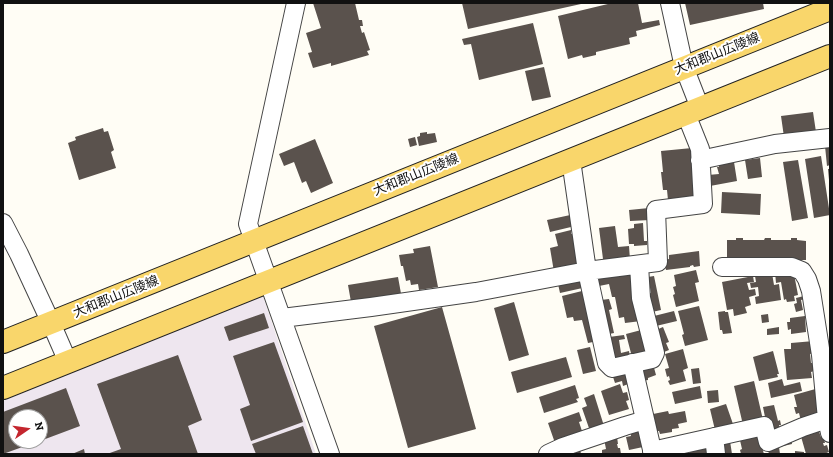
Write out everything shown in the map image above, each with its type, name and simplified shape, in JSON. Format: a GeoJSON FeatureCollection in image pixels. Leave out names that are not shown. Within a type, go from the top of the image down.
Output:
{"type":"FeatureCollection","features":[{"type":"Feature","properties":{"kind":"main road","name":"大和郡山広陵線"},"geometry":{"type":"LineString","coordinates":[[3,342],[830,9]]}},
{"type":"Feature","properties":{"kind":"main road"},"geometry":{"type":"LineString","coordinates":[[3,388],[830,56]]}},
{"type":"Feature","properties":{"kind":"street"},"geometry":{"type":"LineString","coordinates":[[296,3],[248,224],[330,454]]}},
{"type":"Feature","properties":{"kind":"street"},"geometry":{"type":"LineString","coordinates":[[282,318],[476,292],[587,271],[658,262],[656,210],[703,204],[700,149],[670,3]]}},
{"type":"Feature","properties":{"kind":"street"},"geometry":{"type":"LineString","coordinates":[[700,160],[775,144],[830,138]]}},
{"type":"Feature","properties":{"kind":"street"},"geometry":{"type":"LineString","coordinates":[[570,160],[587,271],[607,363],[612,368],[652,359],[655,353],[641,298],[639,265]]}},
{"type":"Feature","properties":{"kind":"street"},"geometry":{"type":"LineString","coordinates":[[3,223],[52,323],[68,362]]}},
{"type":"Feature","properties":{"kind":"street"},"geometry":{"type":"LineString","coordinates":[[632,363],[653,453],[715,446],[764,426],[768,442],[803,427],[829,425],[824,337],[808,279],[802,271],[792,267],[722,267]]}},
{"type":"Feature","properties":{"kind":"street"},"geometry":{"type":"LineString","coordinates":[[548,454],[563,447],[645,420]]}},
{"type":"Feature","properties":{"kind":"shaded area"},"geometry":{"type":"Polygon","coordinates":[[[263,296],[316,454],[3,454],[3,401],[263,296]]]}},
{"type":"Feature","properties":{"kind":"building"},"geometry":{"type":"Polygon","coordinates":[[[313,3],[355,3],[359,20],[362,20],[363,26],[360,26],[362,33],[364,32],[370,50],[367,51],[369,55],[331,66],[331,63],[313,68],[308,53],[312,52],[306,33],[321,28],[313,3]]]}},
{"type":"Feature","properties":{"kind":"building"},"geometry":{"type":"Polygon","coordinates":[[[462,3],[580,3],[581,4],[468,29],[462,3]]]}},
{"type":"Feature","properties":{"kind":"building"},"geometry":{"type":"Polygon","coordinates":[[[612,3],[638,3],[642,23],[659,20],[660,25],[636,31],[637,36],[629,38],[630,44],[596,52],[596,55],[583,58],[582,55],[568,59],[558,16],[612,3]]]}},
{"type":"Feature","properties":{"kind":"building"},"geometry":{"type":"Polygon","coordinates":[[[685,3],[763,3],[764,9],[690,25],[685,3]]]}},
{"type":"Feature","properties":{"kind":"building"},"geometry":{"type":"Polygon","coordinates":[[[533,23],[543,64],[479,80],[471,44],[464,45],[462,39],[533,23]]]}},
{"type":"Feature","properties":{"kind":"building"},"geometry":{"type":"Polygon","coordinates":[[[544,67],[551,97],[532,101],[525,71],[544,67]]]}},
{"type":"Feature","properties":{"kind":"building"},"geometry":{"type":"Polygon","coordinates":[[[813,112],[816,132],[784,137],[781,116],[813,112]]]}},
{"type":"Feature","properties":{"kind":"building"},"geometry":{"type":"Polygon","coordinates":[[[103,128],[104,132],[108,131],[114,150],[111,152],[116,168],[79,180],[68,143],[76,140],[75,137],[103,128]]]}},
{"type":"Feature","properties":{"kind":"building"},"geometry":{"type":"Polygon","coordinates":[[[427,132],[427,134],[435,133],[437,142],[419,146],[417,137],[420,136],[420,133],[427,132]]]}},
{"type":"Feature","properties":{"kind":"building"},"geometry":{"type":"Polygon","coordinates":[[[415,137],[417,145],[410,147],[408,139],[415,137]]]}},
{"type":"Feature","properties":{"kind":"building"},"geometry":{"type":"Polygon","coordinates":[[[315,139],[333,183],[311,193],[306,181],[302,183],[294,162],[284,166],[279,154],[315,139]]]}},
{"type":"Feature","properties":{"kind":"building"},"geometry":{"type":"Polygon","coordinates":[[[825,146],[830,146],[830,165],[827,166],[825,146]]]}},
{"type":"Feature","properties":{"kind":"building"},"geometry":{"type":"Polygon","coordinates":[[[692,148],[697,197],[668,200],[667,190],[663,190],[661,151],[692,148]]]}},
{"type":"Feature","properties":{"kind":"building"},"geometry":{"type":"Polygon","coordinates":[[[821,156],[830,215],[814,218],[805,159],[821,156]]]}},
{"type":"Feature","properties":{"kind":"building"},"geometry":{"type":"Polygon","coordinates":[[[760,158],[762,177],[748,179],[745,160],[760,158]]]}},
{"type":"Feature","properties":{"kind":"building"},"geometry":{"type":"Polygon","coordinates":[[[798,160],[808,218],[792,221],[783,162],[798,160]]]}},
{"type":"Feature","properties":{"kind":"building"},"geometry":{"type":"Polygon","coordinates":[[[734,162],[737,181],[710,186],[708,175],[719,174],[717,167],[719,167],[719,164],[734,162]]]}},
{"type":"Feature","properties":{"kind":"building"},"geometry":{"type":"Polygon","coordinates":[[[828,169],[830,169],[830,180],[829,180],[828,169]]]}},
{"type":"Feature","properties":{"kind":"building"},"geometry":{"type":"Polygon","coordinates":[[[722,192],[761,194],[760,215],[721,213],[722,192]]]}},
{"type":"Feature","properties":{"kind":"building"},"geometry":{"type":"Polygon","coordinates":[[[649,208],[650,220],[630,221],[629,210],[649,208]]]}},
{"type":"Feature","properties":{"kind":"building"},"geometry":{"type":"Polygon","coordinates":[[[575,214],[572,231],[571,227],[550,232],[547,220],[575,214]]]}},
{"type":"Feature","properties":{"kind":"building"},"geometry":{"type":"Polygon","coordinates":[[[643,223],[644,241],[647,241],[647,245],[634,246],[634,244],[629,244],[628,229],[634,228],[634,224],[643,223]]]}},
{"type":"Feature","properties":{"kind":"building"},"geometry":{"type":"Polygon","coordinates":[[[615,226],[618,247],[629,246],[630,260],[606,263],[605,259],[603,259],[599,228],[615,226]]]}},
{"type":"Feature","properties":{"kind":"building"},"geometry":{"type":"Polygon","coordinates":[[[571,230],[571,234],[576,233],[583,266],[554,272],[550,248],[558,246],[555,234],[571,230]]]}},
{"type":"Feature","properties":{"kind":"building"},"geometry":{"type":"Polygon","coordinates":[[[736,238],[743,238],[743,240],[764,240],[765,238],[771,238],[771,240],[791,240],[791,238],[797,238],[797,240],[806,241],[806,260],[727,260],[727,240],[736,240],[736,238]]]}},
{"type":"Feature","properties":{"kind":"building"},"geometry":{"type":"Polygon","coordinates":[[[430,246],[438,287],[419,290],[418,284],[411,285],[410,280],[406,281],[399,255],[414,253],[413,249],[430,246]]]}},
{"type":"Feature","properties":{"kind":"building"},"geometry":{"type":"Polygon","coordinates":[[[699,251],[700,266],[694,267],[693,265],[690,267],[666,270],[664,260],[669,259],[669,255],[699,251]]]}},
{"type":"Feature","properties":{"kind":"building"},"geometry":{"type":"Polygon","coordinates":[[[634,268],[641,321],[625,323],[624,317],[619,318],[615,297],[612,297],[609,284],[599,286],[597,275],[634,268]]]}},
{"type":"Feature","properties":{"kind":"building"},"geometry":{"type":"Polygon","coordinates":[[[696,270],[699,282],[695,283],[699,301],[676,307],[673,295],[675,294],[673,287],[676,286],[674,275],[696,270]]]}},
{"type":"Feature","properties":{"kind":"building"},"geometry":{"type":"Polygon","coordinates":[[[775,272],[794,274],[798,295],[794,296],[795,301],[787,302],[786,299],[784,300],[781,282],[776,283],[775,272]]]}},
{"type":"Feature","properties":{"kind":"building"},"geometry":{"type":"Polygon","coordinates":[[[772,273],[774,285],[779,284],[781,300],[756,304],[755,297],[759,296],[758,287],[751,288],[750,283],[756,282],[755,276],[772,273]]]}},
{"type":"Feature","properties":{"kind":"building"},"geometry":{"type":"Polygon","coordinates":[[[654,276],[661,310],[652,312],[648,294],[651,293],[648,277],[654,276]]]}},
{"type":"Feature","properties":{"kind":"building"},"geometry":{"type":"Polygon","coordinates":[[[753,276],[754,282],[747,283],[749,290],[755,289],[756,295],[749,297],[751,305],[745,307],[747,313],[734,316],[733,309],[727,310],[722,282],[753,276]]]}},
{"type":"Feature","properties":{"kind":"building"},"geometry":{"type":"Polygon","coordinates":[[[398,277],[402,299],[351,302],[348,285],[398,277]]]}},
{"type":"Feature","properties":{"kind":"building"},"geometry":{"type":"Polygon","coordinates":[[[585,278],[587,287],[560,293],[558,284],[585,278]]]}},
{"type":"Feature","properties":{"kind":"building"},"geometry":{"type":"Polygon","coordinates":[[[586,290],[598,341],[588,343],[582,320],[574,321],[573,317],[567,318],[562,296],[586,290]]]}},
{"type":"Feature","properties":{"kind":"building"},"geometry":{"type":"Polygon","coordinates":[[[804,296],[805,299],[801,300],[803,310],[796,312],[794,304],[797,303],[796,298],[804,296]]]}},
{"type":"Feature","properties":{"kind":"building"},"geometry":{"type":"Polygon","coordinates":[[[609,299],[612,309],[609,310],[614,333],[609,334],[601,300],[609,299]]]}},
{"type":"Feature","properties":{"kind":"building"},"geometry":{"type":"Polygon","coordinates":[[[514,302],[529,355],[509,361],[494,308],[514,302]]]}},
{"type":"Feature","properties":{"kind":"building"},"geometry":{"type":"Polygon","coordinates":[[[699,306],[708,340],[685,346],[682,335],[684,334],[678,311],[699,306]]]}},
{"type":"Feature","properties":{"kind":"building"},"geometry":{"type":"Polygon","coordinates":[[[442,307],[476,429],[408,448],[374,326],[442,307]]]}},
{"type":"Feature","properties":{"kind":"building"},"geometry":{"type":"Polygon","coordinates":[[[674,311],[677,321],[656,326],[654,316],[674,311]]]}},
{"type":"Feature","properties":{"kind":"building"},"geometry":{"type":"Polygon","coordinates":[[[718,312],[728,312],[732,333],[723,334],[722,330],[720,330],[718,312]]]}},
{"type":"Feature","properties":{"kind":"building"},"geometry":{"type":"Polygon","coordinates":[[[264,313],[269,328],[229,341],[224,327],[264,313]]]}},
{"type":"Feature","properties":{"kind":"building"},"geometry":{"type":"Polygon","coordinates":[[[768,314],[769,322],[762,323],[761,315],[768,314]]]}},
{"type":"Feature","properties":{"kind":"building"},"geometry":{"type":"Polygon","coordinates":[[[805,316],[806,332],[791,334],[791,329],[788,330],[787,322],[790,322],[790,318],[805,316]]]}},
{"type":"Feature","properties":{"kind":"building"},"geometry":{"type":"Polygon","coordinates":[[[663,327],[669,342],[666,343],[669,350],[664,352],[656,330],[663,327]]]}},
{"type":"Feature","properties":{"kind":"building"},"geometry":{"type":"Polygon","coordinates":[[[779,327],[779,334],[767,335],[767,329],[779,327]]]}},
{"type":"Feature","properties":{"kind":"building"},"geometry":{"type":"Polygon","coordinates":[[[645,329],[652,352],[632,357],[626,334],[645,329]]]}},
{"type":"Feature","properties":{"kind":"building"},"geometry":{"type":"Polygon","coordinates":[[[624,335],[625,339],[619,340],[621,353],[629,351],[630,358],[613,361],[609,337],[624,335]]]}},
{"type":"Feature","properties":{"kind":"building"},"geometry":{"type":"Polygon","coordinates":[[[814,341],[815,353],[810,354],[811,363],[814,363],[814,371],[811,372],[812,378],[787,380],[784,349],[791,349],[791,343],[814,341]]]}},
{"type":"Feature","properties":{"kind":"building"},"geometry":{"type":"Polygon","coordinates":[[[274,342],[303,422],[251,441],[240,409],[250,405],[233,356],[274,342]]]}},
{"type":"Feature","properties":{"kind":"building"},"geometry":{"type":"Polygon","coordinates":[[[590,347],[596,371],[583,374],[577,350],[590,347]]]}},
{"type":"Feature","properties":{"kind":"building"},"geometry":{"type":"Polygon","coordinates":[[[683,349],[688,368],[683,370],[686,381],[670,385],[668,381],[670,380],[669,376],[667,377],[665,369],[669,368],[665,354],[683,349]]]}},
{"type":"Feature","properties":{"kind":"building"},"geometry":{"type":"Polygon","coordinates":[[[773,351],[779,374],[777,374],[778,377],[759,381],[753,357],[773,351]]]}},
{"type":"Feature","properties":{"kind":"building"},"geometry":{"type":"Polygon","coordinates":[[[178,355],[202,420],[188,426],[198,454],[107,454],[121,449],[97,384],[178,355]]]}},
{"type":"Feature","properties":{"kind":"building"},"geometry":{"type":"Polygon","coordinates":[[[566,357],[572,377],[517,393],[511,372],[566,357]]]}},
{"type":"Feature","properties":{"kind":"building"},"geometry":{"type":"Polygon","coordinates":[[[653,364],[656,375],[648,378],[648,380],[642,381],[639,368],[653,364]]]}},
{"type":"Feature","properties":{"kind":"building"},"geometry":{"type":"Polygon","coordinates":[[[699,368],[701,383],[693,384],[691,369],[699,368]]]}},
{"type":"Feature","properties":{"kind":"building"},"geometry":{"type":"Polygon","coordinates":[[[627,370],[631,383],[623,386],[622,381],[615,383],[612,374],[627,370]]]}},
{"type":"Feature","properties":{"kind":"building"},"geometry":{"type":"Polygon","coordinates":[[[782,379],[784,386],[800,382],[802,391],[771,398],[768,383],[782,379]]]}},
{"type":"Feature","properties":{"kind":"building"},"geometry":{"type":"Polygon","coordinates":[[[754,381],[763,420],[743,425],[734,386],[754,381]]]}},
{"type":"Feature","properties":{"kind":"building"},"geometry":{"type":"Polygon","coordinates":[[[620,384],[623,393],[627,392],[629,400],[626,401],[629,409],[609,415],[601,391],[620,384]]]}},
{"type":"Feature","properties":{"kind":"building"},"geometry":{"type":"Polygon","coordinates":[[[575,385],[579,398],[576,399],[578,402],[544,413],[539,397],[575,385]]]}},
{"type":"Feature","properties":{"kind":"building"},"geometry":{"type":"Polygon","coordinates":[[[700,386],[702,398],[675,404],[672,392],[700,386]]]}},
{"type":"Feature","properties":{"kind":"building"},"geometry":{"type":"Polygon","coordinates":[[[66,388],[80,426],[48,438],[48,409],[11,409],[66,388]]]}},
{"type":"Feature","properties":{"kind":"building"},"geometry":{"type":"Polygon","coordinates":[[[819,388],[823,415],[801,421],[799,413],[796,414],[794,407],[797,407],[794,395],[819,388]]]}},
{"type":"Feature","properties":{"kind":"building"},"geometry":{"type":"Polygon","coordinates":[[[718,390],[719,402],[708,403],[707,391],[718,390]]]}},
{"type":"Feature","properties":{"kind":"building"},"geometry":{"type":"Polygon","coordinates":[[[594,394],[604,426],[590,431],[582,408],[587,406],[584,398],[594,394]]]}},
{"type":"Feature","properties":{"kind":"building"},"geometry":{"type":"Polygon","coordinates":[[[726,404],[733,424],[715,430],[710,409],[726,404]]]}},
{"type":"Feature","properties":{"kind":"building"},"geometry":{"type":"Polygon","coordinates":[[[774,405],[778,421],[780,420],[781,425],[779,425],[780,429],[768,432],[763,407],[774,405]]]}},
{"type":"Feature","properties":{"kind":"building"},"geometry":{"type":"Polygon","coordinates":[[[8,410],[8,449],[17,449],[3,454],[3,412],[8,410]]]}},
{"type":"Feature","properties":{"kind":"building"},"geometry":{"type":"Polygon","coordinates":[[[668,411],[669,414],[685,411],[687,422],[678,424],[679,428],[672,429],[672,432],[660,434],[659,431],[656,431],[653,414],[668,411]]]}},
{"type":"Feature","properties":{"kind":"building"},"geometry":{"type":"Polygon","coordinates":[[[579,412],[582,421],[579,422],[583,434],[555,443],[548,423],[579,412]]]}},
{"type":"Feature","properties":{"kind":"building"},"geometry":{"type":"Polygon","coordinates":[[[303,426],[313,454],[256,454],[252,444],[303,426]]]}},
{"type":"Feature","properties":{"kind":"building"},"geometry":{"type":"Polygon","coordinates":[[[639,426],[643,447],[629,450],[626,437],[631,436],[630,431],[639,426]]]}},
{"type":"Feature","properties":{"kind":"building"},"geometry":{"type":"Polygon","coordinates":[[[818,429],[821,437],[823,436],[825,443],[823,443],[824,446],[827,445],[829,452],[824,454],[806,454],[800,433],[818,429]]]}},
{"type":"Feature","properties":{"kind":"building"},"geometry":{"type":"Polygon","coordinates":[[[757,431],[764,454],[741,454],[740,450],[742,449],[739,436],[757,431]]]}},
{"type":"Feature","properties":{"kind":"building"},"geometry":{"type":"Polygon","coordinates":[[[617,437],[617,444],[618,448],[620,448],[621,454],[602,454],[602,450],[606,449],[604,439],[617,437]]]}},
{"type":"Feature","properties":{"kind":"building"},"geometry":{"type":"Polygon","coordinates":[[[791,437],[792,444],[779,447],[780,454],[769,454],[766,443],[791,437]]]}},
{"type":"Feature","properties":{"kind":"building"},"geometry":{"type":"Polygon","coordinates":[[[730,441],[732,454],[719,454],[717,444],[730,441]]]}},
{"type":"Feature","properties":{"kind":"building"},"geometry":{"type":"Polygon","coordinates":[[[707,444],[709,454],[690,454],[689,448],[707,444]]]}},
{"type":"Feature","properties":{"kind":"building"},"geometry":{"type":"Polygon","coordinates":[[[84,449],[85,454],[72,454],[84,449]]]}},
{"type":"Feature","properties":{"kind":"building"},"geometry":{"type":"Polygon","coordinates":[[[580,449],[581,454],[571,454],[570,452],[580,449]]]}},
{"type":"Feature","properties":{"kind":"building"},"geometry":{"type":"Polygon","coordinates":[[[795,451],[804,452],[804,454],[795,454],[795,451]]]}}]}
